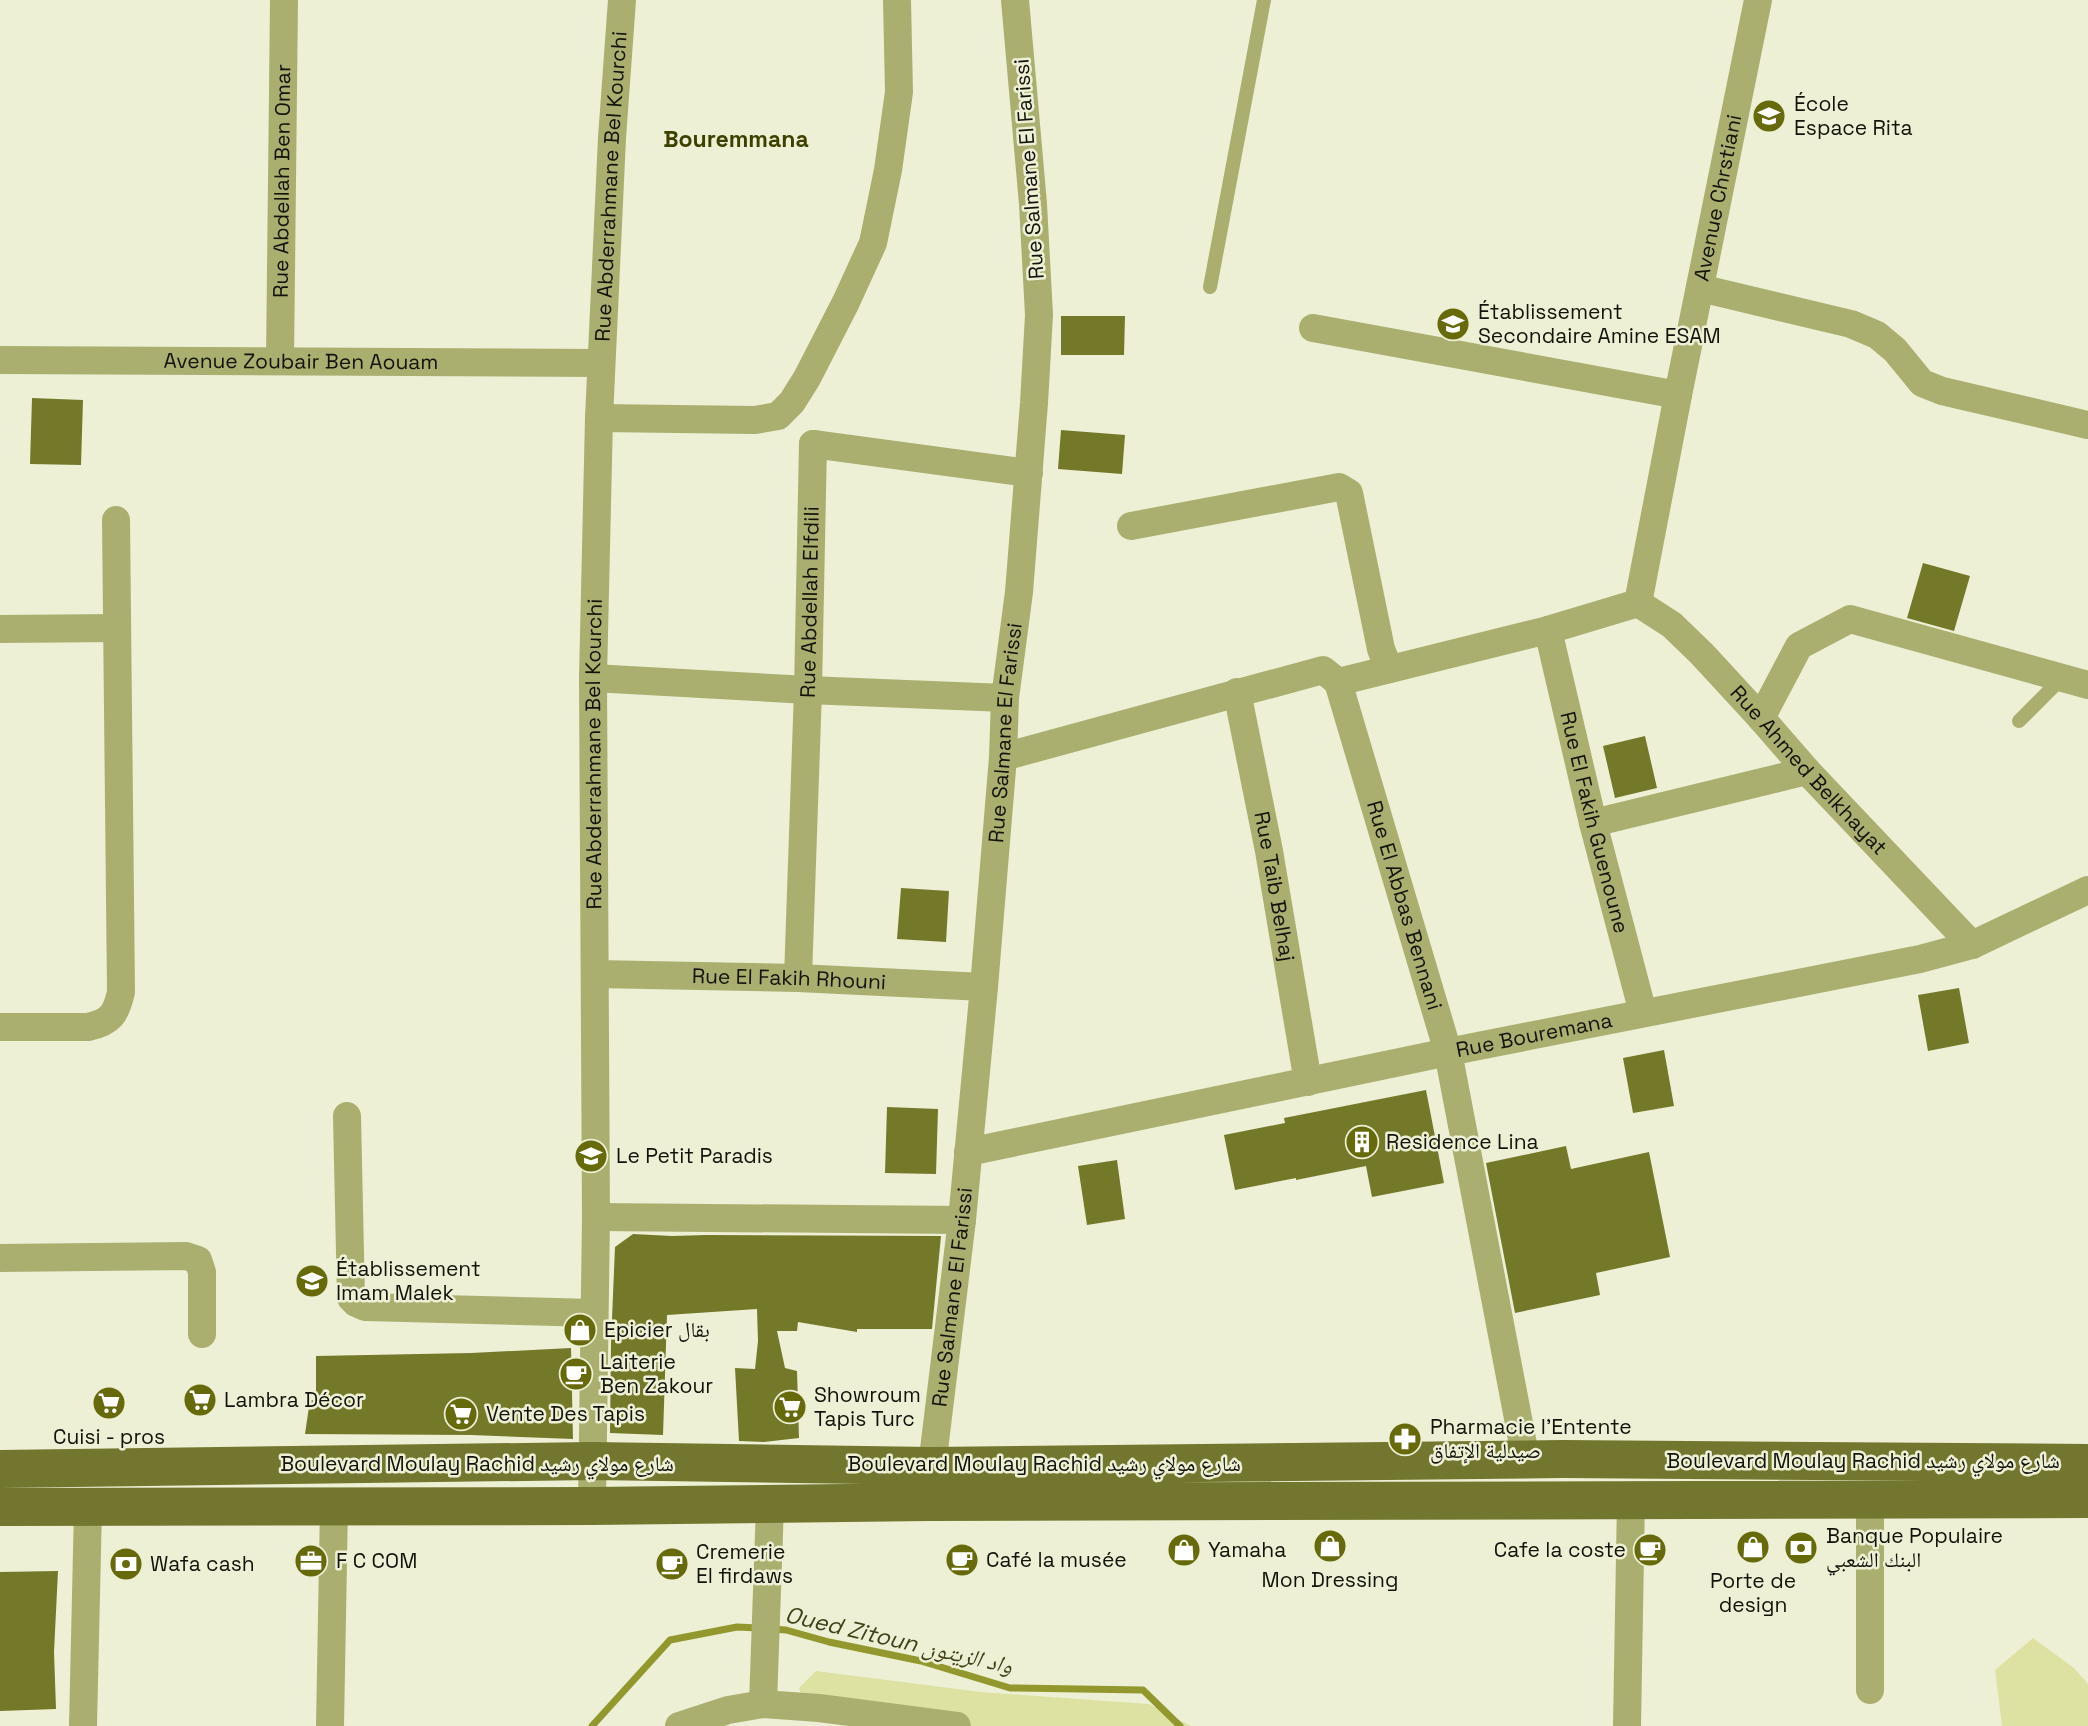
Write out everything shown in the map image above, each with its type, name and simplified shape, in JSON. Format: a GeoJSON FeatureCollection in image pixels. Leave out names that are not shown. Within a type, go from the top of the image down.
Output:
{"type":"FeatureCollection","features":[{"type":"Feature","properties":{"kind":"main road","name":"Boulevard Moulay Rachid شارع مولاي رشيد"},"geometry":{"type":"LineString","coordinates":[[0,1469],[592,1461],[932,1466],[1526,1460],[2088,1463]]}},
{"type":"Feature","properties":{"kind":"main road","name":"Boulevard Moulay Rachid شارع مولاي رشيد"},"geometry":{"type":"LineString","coordinates":[[0,1507],[2088,1499]]}},
{"type":"Feature","properties":{"kind":"street","name":"Rue Abdellah Ben Omar"},"geometry":{"type":"LineString","coordinates":[[280,360],[285,0]]}},
{"type":"Feature","properties":{"kind":"street","name":"Rue Abderrahmane Bel Kourchi"},"geometry":{"type":"LineString","coordinates":[[592,1506],[596,1217],[593,678],[598,418],[622,0]]}},
{"type":"Feature","properties":{"kind":"street"},"geometry":{"type":"LineString","coordinates":[[598,418],[755,420],[778,415],[792,402],[807,378],[873,243],[892,150],[899,92],[897,0]]}},
{"type":"Feature","properties":{"kind":"street","name":"Rue Salmane El Farissi"},"geometry":{"type":"LineString","coordinates":[[932,1466],[962,1220],[984,987],[1003,757],[1005,698],[1020,592],[1038,315],[1033,204],[1015,0]]}},
{"type":"Feature","properties":{"kind":"street","name":"Avenue Chrstiani"},"geometry":{"type":"LineString","coordinates":[[1638,603],[1758,0]]}},
{"type":"Feature","properties":{"kind":"street"},"geometry":{"type":"LineString","coordinates":[[1700,288],[1851,324],[1877,335],[1895,351],[1922,383],[1942,391],[2088,425]]}},
{"type":"Feature","properties":{"kind":"street"},"geometry":{"type":"LineString","coordinates":[[1313,328],[1678,395]]}},
{"type":"Feature","properties":{"kind":"street","name":"Avenue Zoubair Ben Aouam"},"geometry":{"type":"LineString","coordinates":[[0,360],[601,363]]}},
{"type":"Feature","properties":{"kind":"street"},"geometry":{"type":"LineString","coordinates":[[778,415],[813,444],[1029,473]]}},
{"type":"Feature","properties":{"kind":"street","name":"Rue Abdellah Elfdili"},"geometry":{"type":"LineString","coordinates":[[798,978],[813,444]]}},
{"type":"Feature","properties":{"kind":"street"},"geometry":{"type":"LineString","coordinates":[[1131,526],[1339,486],[1345,489],[1349,493],[1381,649],[1389,669]]}},
{"type":"Feature","properties":{"kind":"street"},"geometry":{"type":"LineString","coordinates":[[0,1027],[88,1027],[111,1018],[118,1007],[121,992],[121,901],[116,520]]}},
{"type":"Feature","properties":{"kind":"street"},"geometry":{"type":"LineString","coordinates":[[1003,757],[1324,670],[1338,682],[1548,630],[1638,603]]}},
{"type":"Feature","properties":{"kind":"street","name":"Rue Ahmed Belkhayat"},"geometry":{"type":"LineString","coordinates":[[1638,603],[1672,625],[1972,945]]}},
{"type":"Feature","properties":{"kind":"street"},"geometry":{"type":"LineString","coordinates":[[1761,718],[1799,646],[1850,619],[2075,682]]}},
{"type":"Feature","properties":{"kind":"street"},"geometry":{"type":"LineString","coordinates":[[0,629],[116,628]]}},
{"type":"Feature","properties":{"kind":"street","name":"Rue El Fakih Guenoune"},"geometry":{"type":"LineString","coordinates":[[1548,630],[1593,823],[1643,1013]]}},
{"type":"Feature","properties":{"kind":"street"},"geometry":{"type":"LineString","coordinates":[[593,678],[1005,698]]}},
{"type":"Feature","properties":{"kind":"street","name":"Rue El Abbas Bennani"},"geometry":{"type":"LineString","coordinates":[[1338,682],[1448,1052],[1526,1460]]}},
{"type":"Feature","properties":{"kind":"street","name":"Rue Taib Belhaj"},"geometry":{"type":"LineString","coordinates":[[1237,692],[1269,851],[1308,1082]]}},
{"type":"Feature","properties":{"kind":"street"},"geometry":{"type":"LineString","coordinates":[[1593,823],[1807,771]]}},
{"type":"Feature","properties":{"kind":"street","name":"Rue Bouremana"},"geometry":{"type":"LineString","coordinates":[[968,1152],[1448,1052],[1920,959],[1972,945],[2088,890]]}},
{"type":"Feature","properties":{"kind":"street","name":"Rue El Fakih Rhouni"},"geometry":{"type":"LineString","coordinates":[[595,974],[798,978],[984,987]]}},
{"type":"Feature","properties":{"kind":"street"},"geometry":{"type":"LineString","coordinates":[[347,1116],[351,1298],[356,1303],[365,1307],[594,1313]]}},
{"type":"Feature","properties":{"kind":"street"},"geometry":{"type":"LineString","coordinates":[[596,1217],[962,1220]]}},
{"type":"Feature","properties":{"kind":"street"},"geometry":{"type":"LineString","coordinates":[[0,1258],[186,1256],[198,1260],[202,1272],[202,1334]]}},
{"type":"Feature","properties":{"kind":"street"},"geometry":{"type":"LineString","coordinates":[[1627,1726],[1631,1499]]}},
{"type":"Feature","properties":{"kind":"street"},"geometry":{"type":"LineString","coordinates":[[1870,1500],[1870,1690]]}},
{"type":"Feature","properties":{"kind":"street"},"geometry":{"type":"LineString","coordinates":[[763,1704],[770,1504]]}},
{"type":"Feature","properties":{"kind":"street"},"geometry":{"type":"LineString","coordinates":[[330,1726],[334,1506]]}},
{"type":"Feature","properties":{"kind":"street"},"geometry":{"type":"LineString","coordinates":[[83,1726],[88,1508]]}},
{"type":"Feature","properties":{"kind":"street"},"geometry":{"type":"LineString","coordinates":[[679,1726],[728,1710],[763,1704],[819,1708],[946,1725]]}},
{"type":"Feature","properties":{"kind":"lane"},"geometry":{"type":"LineString","coordinates":[[1210,287],[1264,0]]}},
{"type":"Feature","properties":{"kind":"lane"},"geometry":{"type":"LineString","coordinates":[[2019,721],[2075,682]]}},
{"type":"Feature","properties":{"kind":"green space"},"geometry":{"type":"Polygon","coordinates":[[[2033,1638],[2074,1668],[2088,1684],[2088,1726],[2002,1726],[1995,1670],[2033,1638]]]}},
{"type":"Feature","properties":{"kind":"green space"},"geometry":{"type":"Polygon","coordinates":[[[816,1671],[981,1692],[1149,1704],[1191,1726],[933,1726],[803,1702],[799,1688],[816,1671]]]}},
{"type":"Feature","properties":{"kind":"building"},"geometry":{"type":"Polygon","coordinates":[[[1061,316],[1125,316],[1124,355],[1061,355],[1061,316]]]}},
{"type":"Feature","properties":{"kind":"building"},"geometry":{"type":"Polygon","coordinates":[[[32,398],[83,400],[81,465],[30,464],[32,398]]]}},
{"type":"Feature","properties":{"kind":"building"},"geometry":{"type":"Polygon","coordinates":[[[1061,430],[1125,435],[1122,474],[1058,469],[1061,430]]]}},
{"type":"Feature","properties":{"kind":"building"},"geometry":{"type":"Polygon","coordinates":[[[1923,563],[1970,576],[1954,631],[1907,618],[1923,563]]]}},
{"type":"Feature","properties":{"kind":"building"},"geometry":{"type":"Polygon","coordinates":[[[1645,736],[1657,788],[1615,798],[1603,746],[1645,736]]]}},
{"type":"Feature","properties":{"kind":"building"},"geometry":{"type":"Polygon","coordinates":[[[901,888],[949,891],[946,942],[897,939],[901,888]]]}},
{"type":"Feature","properties":{"kind":"building"},"geometry":{"type":"Polygon","coordinates":[[[1959,988],[1969,1043],[1928,1051],[1918,995],[1959,988]]]}},
{"type":"Feature","properties":{"kind":"building"},"geometry":{"type":"Polygon","coordinates":[[[1664,1050],[1674,1106],[1633,1113],[1623,1058],[1664,1050]]]}},
{"type":"Feature","properties":{"kind":"building","name":"Residence Lina"},"geometry":{"type":"Polygon","coordinates":[[[1426,1090],[1444,1183],[1372,1197],[1366,1166],[1235,1190],[1224,1135],[1285,1123],[1284,1118],[1426,1090]]]}},
{"type":"Feature","properties":{"kind":"building"},"geometry":{"type":"Polygon","coordinates":[[[887,1107],[938,1109],[936,1174],[885,1173],[887,1107]]]}},
{"type":"Feature","properties":{"kind":"building"},"geometry":{"type":"Polygon","coordinates":[[[1566,1146],[1571,1169],[1649,1152],[1670,1257],[1596,1273],[1600,1295],[1515,1313],[1486,1163],[1566,1146]]]}},
{"type":"Feature","properties":{"kind":"building"},"geometry":{"type":"Polygon","coordinates":[[[1117,1160],[1125,1219],[1087,1225],[1078,1166],[1117,1160]]]}},
{"type":"Feature","properties":{"kind":"building"},"geometry":{"type":"Polygon","coordinates":[[[633,1234],[941,1236],[932,1329],[857,1329],[857,1332],[798,1322],[797,1331],[777,1331],[785,1368],[797,1371],[799,1438],[764,1442],[739,1441],[735,1368],[755,1369],[757,1309],[667,1315],[663,1435],[610,1433],[615,1247],[633,1234]]]}},
{"type":"Feature","properties":{"kind":"building"},"geometry":{"type":"Polygon","coordinates":[[[571,1348],[573,1439],[305,1434],[310,1400],[316,1400],[316,1356],[571,1348]]]}},
{"type":"Feature","properties":{"kind":"building"},"geometry":{"type":"Polygon","coordinates":[[[58,1571],[54,1652],[56,1709],[0,1711],[0,1572],[58,1571]]]}},
{"type":"Feature","properties":{"kind":"waterway","name":"Oued Zitoun واد الزيتون"},"geometry":{"type":"LineString","coordinates":[[592,1726],[670,1640],[737,1627],[758,1628]]}},
{"type":"Feature","properties":{"kind":"waterway","name":"Oued Zitoun واد الزيتون"},"geometry":{"type":"LineString","coordinates":[[770,1629],[786,1630],[921,1661],[1010,1688],[1143,1690],[1180,1726]]}},
{"type":"Feature","properties":{"kind":"place","name":"École Espace Rita"},"geometry":{"type":"Point","coordinates":[1769,116]}},
{"type":"Feature","properties":{"kind":"place","name":"Établissement Secondaire Amine ESAM"},"geometry":{"type":"Point","coordinates":[1453,324]}},
{"type":"Feature","properties":{"kind":"place","name":"Residence Lina"},"geometry":{"type":"Point","coordinates":[1362,1142]}},
{"type":"Feature","properties":{"kind":"place","name":"Le Petit Paradis"},"geometry":{"type":"Point","coordinates":[591,1156]}},
{"type":"Feature","properties":{"kind":"place","name":"Établissement Imam Malek"},"geometry":{"type":"Point","coordinates":[312,1281]}},
{"type":"Feature","properties":{"kind":"place","name":"Epicier بقال"},"geometry":{"type":"Point","coordinates":[580,1330]}},
{"type":"Feature","properties":{"kind":"place","name":"Laiterie Ben Zakour"},"geometry":{"type":"Point","coordinates":[576,1374]}},
{"type":"Feature","properties":{"kind":"place","name":"Lambra Décor"},"geometry":{"type":"Point","coordinates":[200,1400]}},
{"type":"Feature","properties":{"kind":"place","name":"Cuisi - pros"},"geometry":{"type":"Point","coordinates":[109,1403]}},
{"type":"Feature","properties":{"kind":"place","name":"Showroum Tapis Turc"},"geometry":{"type":"Point","coordinates":[790,1407]}},
{"type":"Feature","properties":{"kind":"place","name":"Vente Des Tapis"},"geometry":{"type":"Point","coordinates":[461,1414]}},
{"type":"Feature","properties":{"kind":"place","name":"Pharmacie l'Entente صيدلية الإتفاق"},"geometry":{"type":"Point","coordinates":[1405,1439]}},
{"type":"Feature","properties":{"kind":"place","name":"Mon Dressing"},"geometry":{"type":"Point","coordinates":[1330,1546]}},
{"type":"Feature","properties":{"kind":"place","name":"Porte de design"},"geometry":{"type":"Point","coordinates":[1753,1547]}},
{"type":"Feature","properties":{"kind":"place","name":"Banque Populaire البنك الشعبي"},"geometry":{"type":"Point","coordinates":[1801,1548]}},
{"type":"Feature","properties":{"kind":"place","name":"Yamaha"},"geometry":{"type":"Point","coordinates":[1184,1550]}},
{"type":"Feature","properties":{"kind":"place","name":"Cafe la coste"},"geometry":{"type":"Point","coordinates":[1650,1550]}},
{"type":"Feature","properties":{"kind":"place","name":"Café la musée"},"geometry":{"type":"Point","coordinates":[962,1560]}},
{"type":"Feature","properties":{"kind":"place","name":"F C COM"},"geometry":{"type":"Point","coordinates":[311,1561]}},
{"type":"Feature","properties":{"kind":"place","name":"Wafa cash"},"geometry":{"type":"Point","coordinates":[126,1564]}},
{"type":"Feature","properties":{"kind":"place","name":"Cremerie El firdaws"},"geometry":{"type":"Point","coordinates":[672,1564]}},
{"type":"Feature","properties":{"kind":"district","name":"Bouremmana"},"geometry":{"type":"Point","coordinates":[736,139]}}]}
